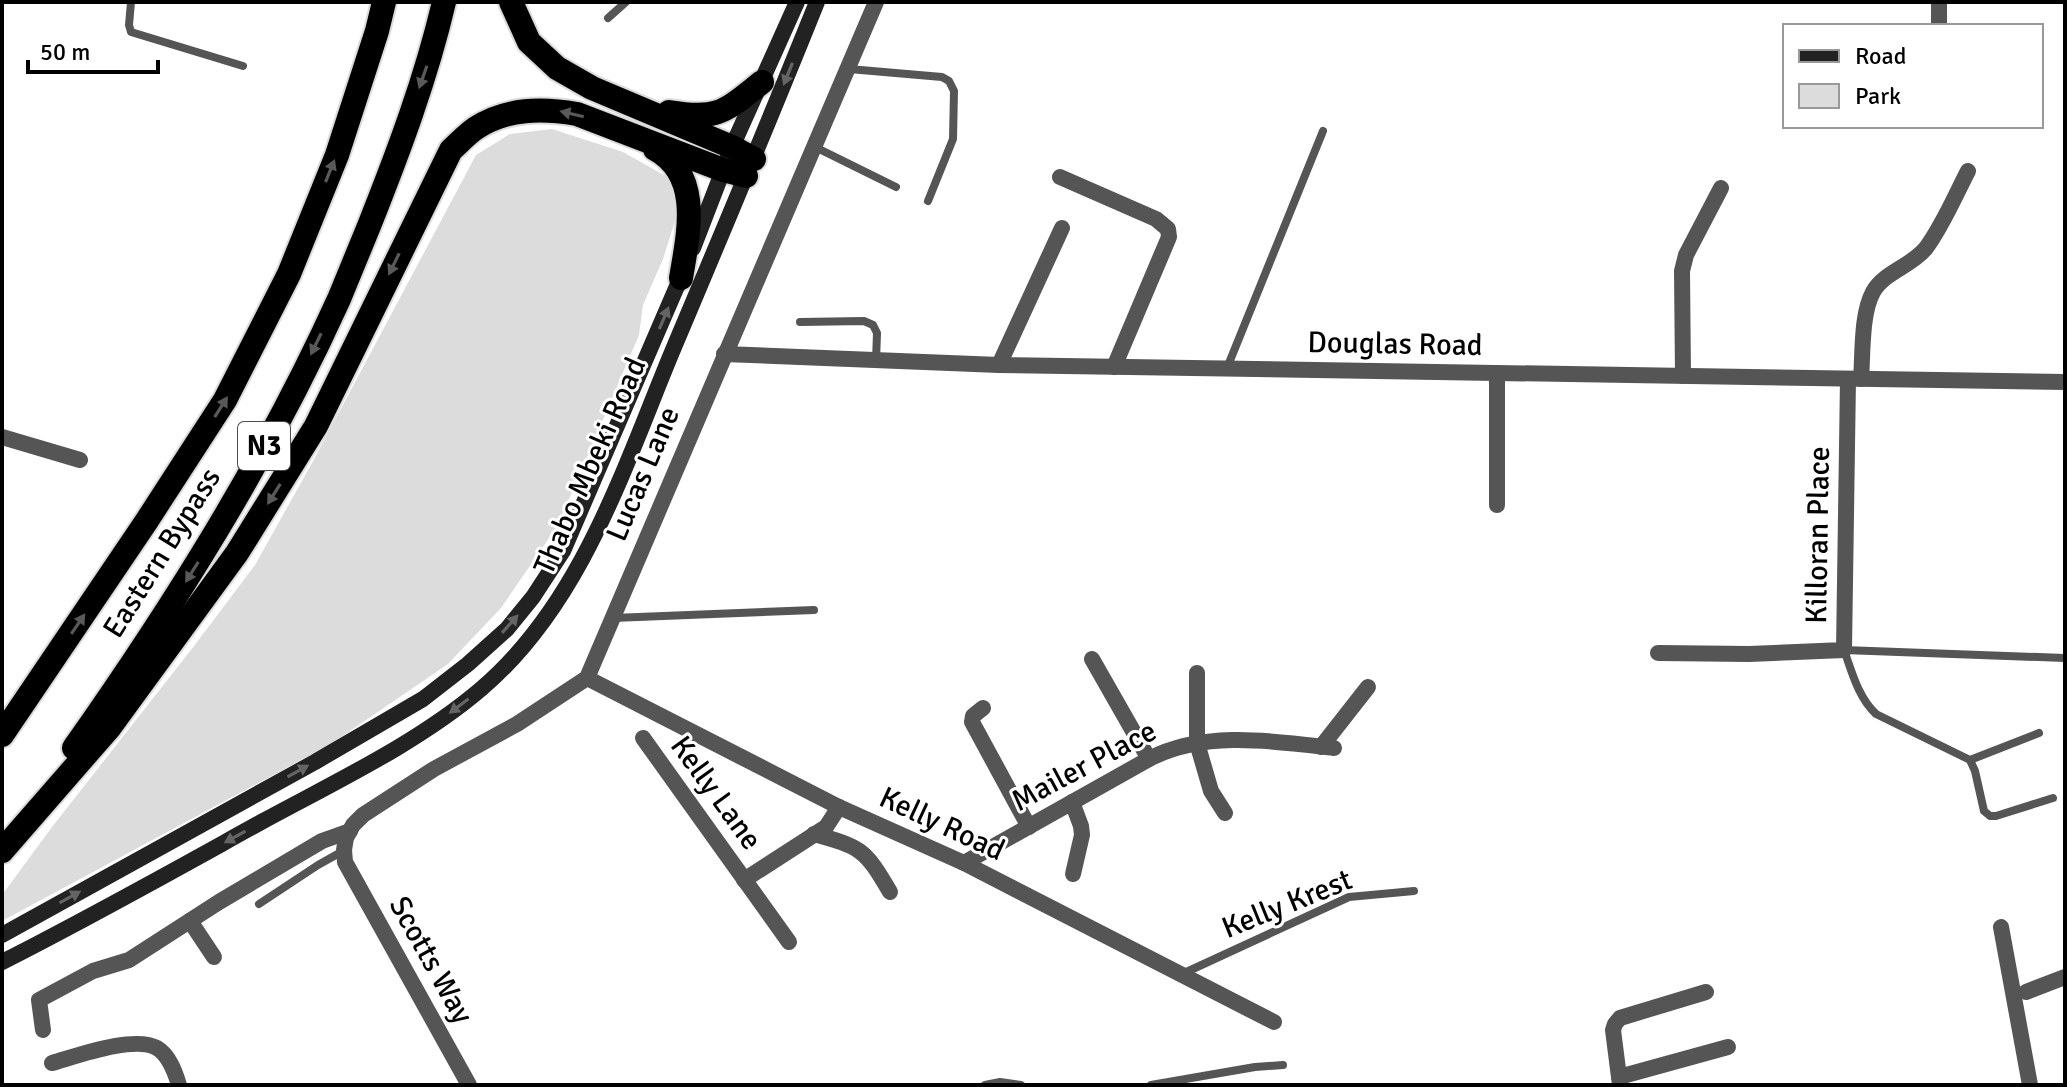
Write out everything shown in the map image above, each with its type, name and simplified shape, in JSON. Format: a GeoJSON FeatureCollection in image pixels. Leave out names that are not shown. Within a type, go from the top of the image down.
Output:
{"type":"FeatureCollection","features":[{"type":"Feature","properties":{"kind":"highway","name":"Eastern Bypass"},"geometry":{"type":"LineString","coordinates":[[2,735],[225,400],[289,274],[331,168],[384,2]]}},
{"type":"Feature","properties":{"kind":"highway","name":"Eastern Bypass"},"geometry":{"type":"LineString","coordinates":[[2,850],[195,568],[275,427],[339,299],[390,173],[435,41],[444,2]]}},
{"type":"Feature","properties":{"kind":"highway"},"geometry":{"type":"LineString","coordinates":[[511,2],[529,42],[557,68],[592,88],[636,106],[739,163]]}},
{"type":"Feature","properties":{"kind":"highway"},"geometry":{"type":"LineString","coordinates":[[636,106],[698,116],[710,115],[732,106],[762,82]]}},
{"type":"Feature","properties":{"kind":"highway"},"geometry":{"type":"LineString","coordinates":[[2,850],[110,727],[237,553],[316,426],[451,150],[475,128],[503,115],[535,109],[577,114],[739,163]]}},
{"type":"Feature","properties":{"kind":"highway"},"geometry":{"type":"LineString","coordinates":[[619,129],[663,154],[680,173],[688,197],[690,218],[681,278]]}},
{"type":"Feature","properties":{"kind":"highway"},"geometry":{"type":"LineString","coordinates":[[2,724],[53,660]]}},
{"type":"Feature","properties":{"kind":"main road","name":"Thabo Mbeki Road"},"geometry":{"type":"LineString","coordinates":[[2,962],[363,767],[437,723],[482,689],[519,651],[557,604],[580,565],[617,483],[739,163],[762,82],[797,2]]}},
{"type":"Feature","properties":{"kind":"main road","name":"Thabo Mbeki Road"},"geometry":{"type":"LineString","coordinates":[[2,935],[423,699],[507,629],[533,597],[563,551],[681,278],[817,2]]}},
{"type":"Feature","properties":{"kind":"street","name":"Lucas Lane"},"geometry":{"type":"LineString","coordinates":[[587,678],[876,2]]}},
{"type":"Feature","properties":{"kind":"street"},"geometry":{"type":"LineString","coordinates":[[1939,2],[1939,24]]}},
{"type":"Feature","properties":{"kind":"street","name":"Killoran Place"},"geometry":{"type":"LineString","coordinates":[[1658,653],[1844,650],[1854,379],[1869,302],[1874,289],[1925,249],[1968,171]]}},
{"type":"Feature","properties":{"kind":"street"},"geometry":{"type":"LineString","coordinates":[[1060,177],[1156,219],[1168,229],[1169,237],[1114,367]]}},
{"type":"Feature","properties":{"kind":"street"},"geometry":{"type":"LineString","coordinates":[[1683,376],[1682,271],[1686,255],[1721,188]]}},
{"type":"Feature","properties":{"kind":"street"},"geometry":{"type":"LineString","coordinates":[[999,365],[1062,228]]}},
{"type":"Feature","properties":{"kind":"street","name":"Douglas Road"},"geometry":{"type":"LineString","coordinates":[[724,354],[999,365],[2065,382]]}},
{"type":"Feature","properties":{"kind":"street"},"geometry":{"type":"LineString","coordinates":[[1497,373],[1497,505]]}},
{"type":"Feature","properties":{"kind":"street"},"geometry":{"type":"LineString","coordinates":[[2,437],[80,460]]}},
{"type":"Feature","properties":{"kind":"street"},"geometry":{"type":"LineString","coordinates":[[1092,659],[1149,759]]}},
{"type":"Feature","properties":{"kind":"street"},"geometry":{"type":"LineString","coordinates":[[1197,673],[1197,743],[1211,791],[1225,813]]}},
{"type":"Feature","properties":{"kind":"street"},"geometry":{"type":"LineString","coordinates":[[344,856],[350,831],[363,815],[422,777],[517,724],[587,678]]}},
{"type":"Feature","properties":{"kind":"street","name":"Kelly Road"},"geometry":{"type":"LineString","coordinates":[[587,678],[839,807],[964,863],[1274,1022]]}},
{"type":"Feature","properties":{"kind":"street","name":"Mailer Place"},"geometry":{"type":"LineString","coordinates":[[964,863],[1174,748],[1240,740],[1327,747],[1368,687]]}},
{"type":"Feature","properties":{"kind":"street"},"geometry":{"type":"LineString","coordinates":[[983,708],[973,716],[973,724],[1029,827]]}},
{"type":"Feature","properties":{"kind":"street","name":"Kelly Lane"},"geometry":{"type":"LineString","coordinates":[[643,738],[789,942]]}},
{"type":"Feature","properties":{"kind":"street"},"geometry":{"type":"LineString","coordinates":[[1072,802],[1082,835],[1073,874]]}},
{"type":"Feature","properties":{"kind":"street","name":"Kelly Lane"},"geometry":{"type":"LineString","coordinates":[[744,880],[826,827],[839,807]]}},
{"type":"Feature","properties":{"kind":"street"},"geometry":{"type":"LineString","coordinates":[[43,1030],[39,1000],[93,971],[129,960],[322,841],[350,831]]}},
{"type":"Feature","properties":{"kind":"street","name":"Kelly Lane"},"geometry":{"type":"LineString","coordinates":[[814,834],[858,849],[875,865],[890,892]]}},
{"type":"Feature","properties":{"kind":"street","name":"Scotts Way"},"geometry":{"type":"LineString","coordinates":[[344,856],[469,1085]]}},
{"type":"Feature","properties":{"kind":"street"},"geometry":{"type":"LineString","coordinates":[[190,921],[214,957]]}},
{"type":"Feature","properties":{"kind":"street"},"geometry":{"type":"LineString","coordinates":[[2001,927],[2030,1085]]}},
{"type":"Feature","properties":{"kind":"street"},"geometry":{"type":"LineString","coordinates":[[2026,992],[2065,977]]}},
{"type":"Feature","properties":{"kind":"street"},"geometry":{"type":"LineString","coordinates":[[1706,992],[1620,1018],[1613,1030],[1619,1081],[1728,1047]]}},
{"type":"Feature","properties":{"kind":"street"},"geometry":{"type":"LineString","coordinates":[[52,1063],[135,1042],[158,1048],[174,1067],[179,1085]]}},
{"type":"Feature","properties":{"kind":"lane"},"geometry":{"type":"LineString","coordinates":[[131,2],[131,32],[243,66]]}},
{"type":"Feature","properties":{"kind":"lane"},"geometry":{"type":"LineString","coordinates":[[608,18],[626,2]]}},
{"type":"Feature","properties":{"kind":"lane"},"geometry":{"type":"LineString","coordinates":[[848,69],[942,77],[949,81],[954,91],[953,139],[928,201]]}},
{"type":"Feature","properties":{"kind":"lane"},"geometry":{"type":"LineString","coordinates":[[1227,369],[1323,131]]}},
{"type":"Feature","properties":{"kind":"lane"},"geometry":{"type":"LineString","coordinates":[[815,147],[896,187]]}},
{"type":"Feature","properties":{"kind":"lane"},"geometry":{"type":"LineString","coordinates":[[800,322],[864,321],[873,325],[877,333],[876,361]]}},
{"type":"Feature","properties":{"kind":"lane"},"geometry":{"type":"LineString","coordinates":[[612,618],[814,610]]}},
{"type":"Feature","properties":{"kind":"lane"},"geometry":{"type":"LineString","coordinates":[[2053,798],[1990,816],[1984,811],[1970,760],[1876,714],[1866,705],[1859,691],[1844,650],[2065,658]]}},
{"type":"Feature","properties":{"kind":"lane"},"geometry":{"type":"LineString","coordinates":[[1970,760],[2039,733]]}},
{"type":"Feature","properties":{"kind":"lane"},"geometry":{"type":"LineString","coordinates":[[259,904],[318,865],[344,856]]}},
{"type":"Feature","properties":{"kind":"lane","name":"Kelly Krest"},"geometry":{"type":"LineString","coordinates":[[1181,974],[1349,897],[1414,891]]}},
{"type":"Feature","properties":{"kind":"lane"},"geometry":{"type":"LineString","coordinates":[[1151,1085],[1283,1065]]}},
{"type":"Feature","properties":{"kind":"lane"},"geometry":{"type":"LineString","coordinates":[[985,1085],[1000,1082],[1021,1085]]}},
{"type":"Feature","properties":{"kind":"green space"},"geometry":{"type":"Polygon","coordinates":[[[552,129],[623,152],[671,179],[679,208],[663,259],[643,305],[639,335],[558,525],[501,608],[448,664],[331,744],[2,921],[2,895],[255,565],[476,155],[510,134],[552,129]]]}}]}
